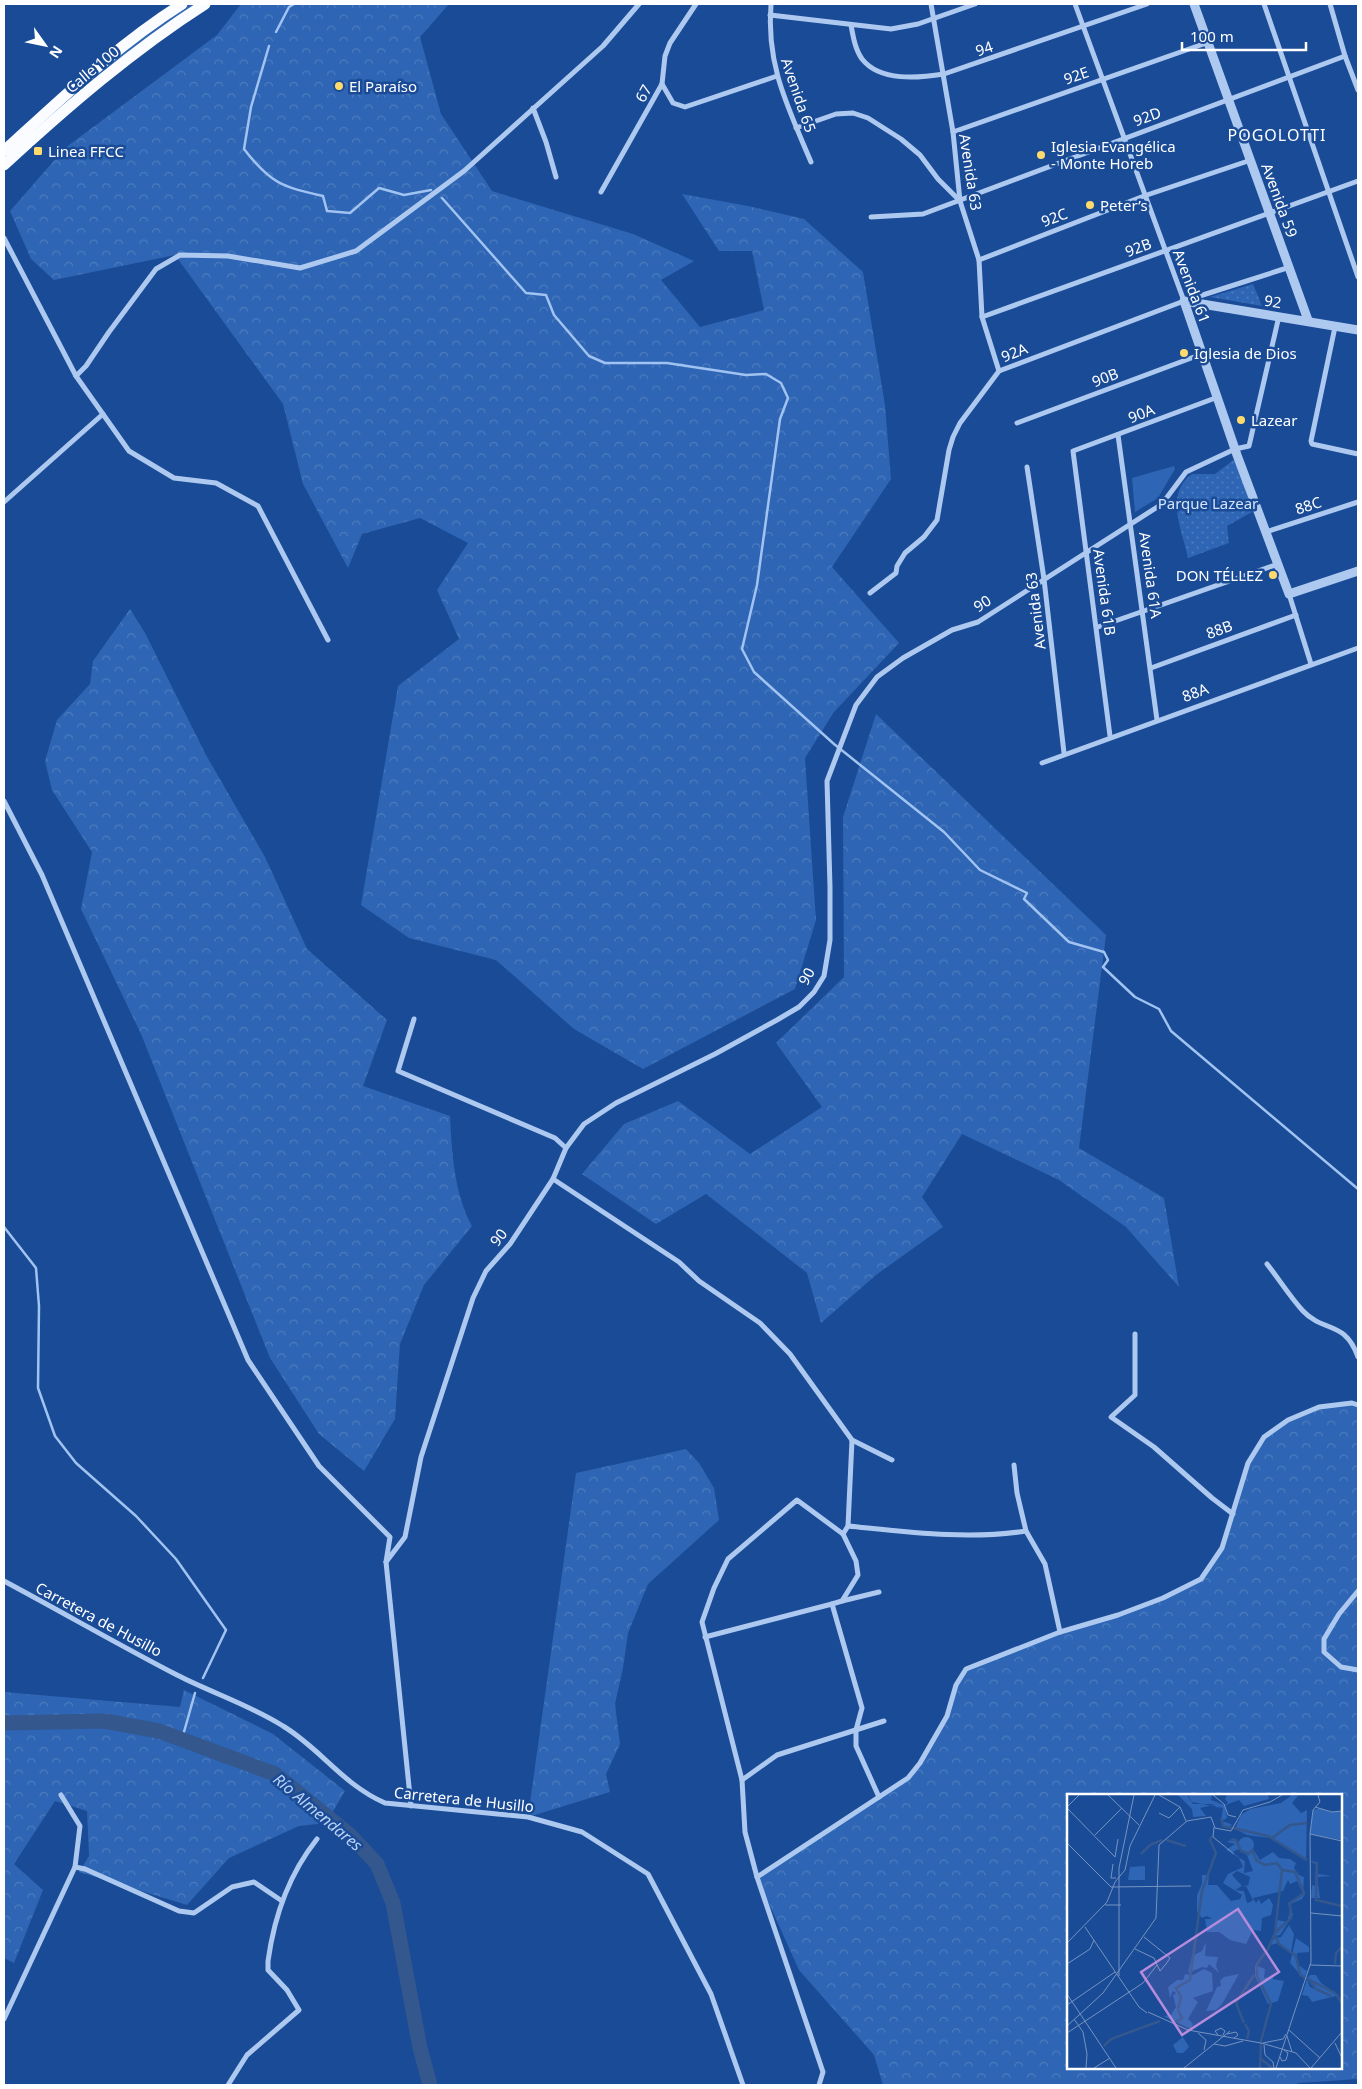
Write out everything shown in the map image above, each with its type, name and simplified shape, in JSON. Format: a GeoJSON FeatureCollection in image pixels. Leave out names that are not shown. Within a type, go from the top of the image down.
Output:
{"type":"FeatureCollection","features":[{"type":"Feature","properties":{"kind":"highway","name":"Calle 100"},"geometry":{"type":"LineString","coordinates":[[4,150],[84,78],[155,21],[182,4]]}},
{"type":"Feature","properties":{"kind":"highway","name":"Calle 100"},"geometry":{"type":"LineString","coordinates":[[4,165],[96,84],[163,30],[205,4]]}},
{"type":"Feature","properties":{"kind":"street"},"geometry":{"type":"LineString","coordinates":[[76,376],[86,366],[156,269],[180,255],[228,256],[300,268],[356,251],[464,171],[603,46],[639,4]]}},
{"type":"Feature","properties":{"kind":"street","name":"67"},"geometry":{"type":"LineString","coordinates":[[602,192],[662,84],[670,43],[696,4]]}},
{"type":"Feature","properties":{"kind":"street","name":"Avenida 65"},"geometry":{"type":"LineString","coordinates":[[771,4],[770,45],[777,76],[792,122],[810,162]]}},
{"type":"Feature","properties":{"kind":"street","name":"Avenida 63"},"geometry":{"type":"LineString","coordinates":[[931,4],[953,132],[960,201],[979,260],[982,317],[999,371]]}},
{"type":"Feature","properties":{"kind":"street"},"geometry":{"type":"LineString","coordinates":[[770,16],[891,29],[934,19],[975,4]]}},
{"type":"Feature","properties":{"kind":"street","name":"Avenida 61"},"geometry":{"type":"LineString","coordinates":[[1075,4],[1164,251],[1184,301],[1234,450],[1289,594],[1311,664]]}},
{"type":"Feature","properties":{"kind":"street","name":"94"},"geometry":{"type":"LineString","coordinates":[[851,25],[857,49],[862,59],[872,67],[883,72],[910,78],[944,74],[1147,4]]}},
{"type":"Feature","properties":{"kind":"street","name":"Avenida 59"},"geometry":{"type":"LineString","coordinates":[[1194,4],[1252,160],[1308,320]]}},
{"type":"Feature","properties":{"kind":"street"},"geometry":{"type":"LineString","coordinates":[[1264,4],[1358,276]]}},
{"type":"Feature","properties":{"kind":"street"},"geometry":{"type":"LineString","coordinates":[[1330,4],[1345,56],[1358,90]]}},
{"type":"Feature","properties":{"kind":"street","name":"92E"},"geometry":{"type":"LineString","coordinates":[[953,132],[1209,42]]}},
{"type":"Feature","properties":{"kind":"street","name":"92D"},"geometry":{"type":"LineString","coordinates":[[871,217],[923,214],[1345,56]]}},
{"type":"Feature","properties":{"kind":"street"},"geometry":{"type":"LineString","coordinates":[[662,84],[673,103],[684,107],[777,76]]}},
{"type":"Feature","properties":{"kind":"street"},"geometry":{"type":"LineString","coordinates":[[533,108],[546,142],[556,177]]}},
{"type":"Feature","properties":{"kind":"street"},"geometry":{"type":"LineString","coordinates":[[796,128],[836,114],[853,114],[868,118],[901,139],[920,155],[938,179],[960,201]]}},
{"type":"Feature","properties":{"kind":"street","name":"92C"},"geometry":{"type":"LineString","coordinates":[[979,260],[1144,196],[1252,160]]}},
{"type":"Feature","properties":{"kind":"street","name":"92B"},"geometry":{"type":"LineString","coordinates":[[982,317],[1358,181]]}},
{"type":"Feature","properties":{"kind":"street"},"geometry":{"type":"LineString","coordinates":[[4,238],[76,376],[129,451],[174,478],[216,483],[258,506],[328,640]]}},
{"type":"Feature","properties":{"kind":"street","name":"92A"},"geometry":{"type":"LineString","coordinates":[[870,593],[896,573],[897,566],[905,553],[924,537],[938,520],[948,450],[953,437],[960,424],[999,371],[1184,301],[1290,267]]}},
{"type":"Feature","properties":{"kind":"street","name":"92"},"geometry":{"type":"LineString","coordinates":[[1184,301],[1308,320],[1358,330]]}},
{"type":"Feature","properties":{"kind":"street","name":"90"},"geometry":{"type":"LineString","coordinates":[[386,1562],[405,1537],[422,1457],[473,1298],[486,1271],[510,1244],[553,1179],[566,1148],[584,1124],[616,1103],[715,1054],[799,1007],[814,992],[824,976],[830,940],[827,781],[841,739],[856,705],[877,677],[902,658],[952,630],[978,622],[1131,523],[1167,499],[1175,485],[1186,472],[1234,450],[1249,446],[1279,316]]}},
{"type":"Feature","properties":{"kind":"street"},"geometry":{"type":"LineString","coordinates":[[1335,326],[1311,441],[1312,444],[1358,454]]}},
{"type":"Feature","properties":{"kind":"street","name":"90B"},"geometry":{"type":"LineString","coordinates":[[1017,423],[1202,354]]}},
{"type":"Feature","properties":{"kind":"street","name":"90A"},"geometry":{"type":"LineString","coordinates":[[1074,451],[1218,398]]}},
{"type":"Feature","properties":{"kind":"street"},"geometry":{"type":"LineString","coordinates":[[4,502],[103,414]]}},
{"type":"Feature","properties":{"kind":"street","name":"Avenida 61A"},"geometry":{"type":"LineString","coordinates":[[1118,435],[1157,720]]}},
{"type":"Feature","properties":{"kind":"street","name":"Avenida 61B"},"geometry":{"type":"LineString","coordinates":[[1074,451],[1086,552],[1098,627],[1110,736]]}},
{"type":"Feature","properties":{"kind":"street","name":"Avenida 63"},"geometry":{"type":"LineString","coordinates":[[1027,467],[1044,579],[1064,752]]}},
{"type":"Feature","properties":{"kind":"street","name":"88C"},"geometry":{"type":"LineString","coordinates":[[1266,532],[1358,502]]}},
{"type":"Feature","properties":{"kind":"street"},"geometry":{"type":"LineString","coordinates":[[1098,627],[1143,613],[1278,564]]}},
{"type":"Feature","properties":{"kind":"street"},"geometry":{"type":"LineString","coordinates":[[1289,594],[1358,570]]}},
{"type":"Feature","properties":{"kind":"street","name":"88B"},"geometry":{"type":"LineString","coordinates":[[1151,668],[1296,615]]}},
{"type":"Feature","properties":{"kind":"street","name":"88A"},"geometry":{"type":"LineString","coordinates":[[1042,762],[1064,752],[1358,648]]}},
{"type":"Feature","properties":{"kind":"street"},"geometry":{"type":"LineString","coordinates":[[4,801],[42,875],[248,1360],[319,1466],[390,1537],[386,1562],[412,1806]]}},
{"type":"Feature","properties":{"kind":"street"},"geometry":{"type":"LineString","coordinates":[[414,1019],[398,1071],[555,1138],[566,1148]]}},
{"type":"Feature","properties":{"kind":"street"},"geometry":{"type":"LineString","coordinates":[[553,1179],[679,1262],[699,1281],[760,1323],[790,1354],[852,1440],[892,1460]]}},
{"type":"Feature","properties":{"kind":"street"},"geometry":{"type":"LineString","coordinates":[[1267,1264],[1304,1312],[1346,1334],[1353,1343],[1358,1356]]}},
{"type":"Feature","properties":{"kind":"street"},"geometry":{"type":"LineString","coordinates":[[1135,1334],[1135,1395],[1111,1417],[1154,1447],[1233,1514]]}},
{"type":"Feature","properties":{"kind":"street"},"geometry":{"type":"LineString","coordinates":[[757,1877],[908,1778],[920,1763],[947,1716],[956,1685],[966,1669],[1060,1632],[1118,1615],[1163,1598],[1201,1579],[1222,1548],[1248,1463],[1264,1437],[1288,1420],[1319,1407],[1352,1403],[1358,1405]]}},
{"type":"Feature","properties":{"kind":"street"},"geometry":{"type":"LineString","coordinates":[[843,1534],[848,1526],[852,1440]]}},
{"type":"Feature","properties":{"kind":"street"},"geometry":{"type":"LineString","coordinates":[[1014,1465],[1017,1493],[1026,1532],[1045,1564],[1060,1632]]}},
{"type":"Feature","properties":{"kind":"street"},"geometry":{"type":"LineString","coordinates":[[819,2085],[824,2072],[757,1877],[745,1832],[742,1780],[702,1622],[714,1588],[728,1558],[797,1500],[843,1534],[856,1561],[858,1575],[842,1601]]}},
{"type":"Feature","properties":{"kind":"street"},"geometry":{"type":"LineString","coordinates":[[848,1526],[939,1535],[998,1536],[1026,1532]]}},
{"type":"Feature","properties":{"kind":"street","name":"Carretera de Husillo"},"geometry":{"type":"LineString","coordinates":[[4,1581],[178,1676],[283,1726],[307,1743],[326,1763],[364,1794],[385,1803],[528,1817],[582,1832],[648,1874],[712,1994],[743,2085]]}},
{"type":"Feature","properties":{"kind":"street"},"geometry":{"type":"LineString","coordinates":[[1358,1591],[1339,1614],[1324,1639],[1324,1652],[1341,1667],[1358,1670]]}},
{"type":"Feature","properties":{"kind":"street"},"geometry":{"type":"LineString","coordinates":[[705,1637],[879,1592]]}},
{"type":"Feature","properties":{"kind":"street"},"geometry":{"type":"LineString","coordinates":[[832,1604],[862,1708],[856,1730],[856,1746],[879,1798]]}},
{"type":"Feature","properties":{"kind":"street"},"geometry":{"type":"LineString","coordinates":[[742,1780],[777,1755],[884,1721]]}},
{"type":"Feature","properties":{"kind":"street"},"geometry":{"type":"LineString","coordinates":[[4,2019],[75,1867],[80,1826],[62,1795]]}},
{"type":"Feature","properties":{"kind":"street"},"geometry":{"type":"LineString","coordinates":[[228,2085],[247,2055],[299,2010],[287,1990],[268,1970],[270,1945],[282,1901],[301,1859],[317,1839]]}},
{"type":"Feature","properties":{"kind":"street"},"geometry":{"type":"LineString","coordinates":[[75,1867],[85,1869],[179,1911],[194,1913],[232,1887],[254,1882],[282,1901]]}},
{"type":"Feature","properties":{"kind":"green space"},"geometry":{"type":"Polygon","coordinates":[[[191,4],[197,4],[121,58],[4,160],[4,157],[95,76],[142,38],[191,4]]]}},
{"type":"Feature","properties":{"kind":"green space"},"geometry":{"type":"Polygon","coordinates":[[[241,4],[449,4],[420,37],[441,114],[492,191],[633,234],[694,261],[661,280],[700,327],[764,310],[752,251],[719,251],[682,194],[804,219],[863,272],[885,405],[891,479],[832,567],[899,643],[834,712],[805,758],[816,920],[795,989],[643,1069],[574,1029],[496,960],[409,938],[361,905],[398,686],[459,639],[437,590],[468,543],[420,518],[362,534],[348,568],[303,484],[283,404],[175,255],[54,280],[31,259],[10,211],[65,148],[217,35],[241,4]]]}},
{"type":"Feature","properties":{"kind":"green space"},"geometry":{"type":"Polygon","coordinates":[[[1253,284],[1262,306],[1210,297],[1253,284]]]}},
{"type":"Feature","properties":{"kind":"green space","name":"Parque Lazear"},"geometry":{"type":"Polygon","coordinates":[[[1236,458],[1252,512],[1227,526],[1229,543],[1188,558],[1177,513],[1179,492],[1184,482],[1192,474],[1215,474],[1236,458]]]}},
{"type":"Feature","properties":{"kind":"green space"},"geometry":{"type":"Polygon","coordinates":[[[1174,466],[1175,469],[1158,498],[1135,512],[1132,478],[1174,466]]]}},
{"type":"Feature","properties":{"kind":"green space"},"geometry":{"type":"Polygon","coordinates":[[[130,609],[145,633],[206,755],[265,857],[307,949],[387,1020],[363,1086],[450,1116],[455,1172],[461,1200],[472,1226],[424,1285],[400,1344],[395,1419],[364,1471],[319,1434],[270,1358],[141,1034],[81,909],[92,852],[52,790],[45,761],[57,720],[90,684],[93,661],[130,609]]]}},
{"type":"Feature","properties":{"kind":"green space"},"geometry":{"type":"Polygon","coordinates":[[[876,714],[1106,935],[1079,1148],[1164,1198],[1179,1287],[1126,1227],[1059,1180],[962,1134],[922,1197],[943,1227],[876,1275],[821,1323],[807,1273],[706,1194],[656,1224],[582,1174],[624,1124],[678,1101],[750,1154],[822,1107],[776,1043],[844,977],[843,817],[876,714]]]}},
{"type":"Feature","properties":{"kind":"green space"},"geometry":{"type":"Polygon","coordinates":[[[1358,1405],[1358,2079],[1298,2083],[1297,2085],[883,2085],[874,2055],[799,1970],[757,1877],[908,1778],[947,1716],[956,1685],[966,1669],[1060,1632],[1119,1615],[1201,1579],[1222,1548],[1248,1463],[1264,1437],[1288,1420],[1319,1407],[1358,1405]]]}},
{"type":"Feature","properties":{"kind":"green space"},"geometry":{"type":"Polygon","coordinates":[[[686,1449],[699,1463],[714,1488],[719,1520],[648,1584],[628,1633],[615,1704],[620,1744],[606,1774],[610,1792],[528,1817],[576,1473],[686,1449]]]}},
{"type":"Feature","properties":{"kind":"green space"},"geometry":{"type":"Polygon","coordinates":[[[184,1690],[273,1734],[345,1791],[326,1823],[299,1826],[229,1858],[187,1905],[79,1872],[89,1856],[87,1811],[55,1801],[14,1864],[43,1890],[14,1963],[4,1958],[4,1692],[180,1707],[184,1690]]]}},
{"type":"Feature","properties":{"kind":"waterway"},"geometry":{"type":"LineString","coordinates":[[276,32],[289,7],[294,4]]}},
{"type":"Feature","properties":{"kind":"waterway"},"geometry":{"type":"LineString","coordinates":[[269,46],[251,107],[244,149],[262,169],[278,182],[287,186],[323,196],[327,211],[350,213],[379,188],[404,195],[431,190]]}},
{"type":"Feature","properties":{"kind":"waterway"},"geometry":{"type":"LineString","coordinates":[[442,198],[526,293],[546,295],[554,315],[589,356],[605,363],[667,363],[746,375],[766,374],[781,383],[788,398],[780,419],[757,585],[742,649],[754,672],[834,744],[944,832],[980,870],[1027,893],[1024,899],[1069,942],[1104,952],[1108,960],[1103,967],[1135,997],[1159,1009],[1171,1031],[1358,1189]]}},
{"type":"Feature","properties":{"kind":"waterway"},"geometry":{"type":"LineString","coordinates":[[4,1227],[36,1268],[39,1306],[38,1388],[55,1436],[76,1463],[136,1516],[176,1559],[226,1630],[203,1678]]}},
{"type":"Feature","properties":{"kind":"waterway"},"geometry":{"type":"LineString","coordinates":[[182,1739],[195,1693]]}},
{"type":"Feature","properties":{"kind":"waterway","name":"Río Almendares"},"geometry":{"type":"LineString","coordinates":[[4,1723],[104,1721],[159,1731],[275,1774],[350,1835],[377,1864],[393,1903],[420,2048],[430,2085]]}},
{"type":"Feature","properties":{"kind":"place","name":"El Paraíso"},"geometry":{"type":"Point","coordinates":[339,86]}},
{"type":"Feature","properties":{"kind":"place","name":"Linea FFCC"},"geometry":{"type":"Point","coordinates":[38,151]}},
{"type":"Feature","properties":{"kind":"place","name":"Iglesia Evangélica - Monte Horeb"},"geometry":{"type":"Point","coordinates":[1041,155]}},
{"type":"Feature","properties":{"kind":"place","name":"Peter’s"},"geometry":{"type":"Point","coordinates":[1090,205]}},
{"type":"Feature","properties":{"kind":"place","name":"Iglesia de Dios"},"geometry":{"type":"Point","coordinates":[1184,353]}},
{"type":"Feature","properties":{"kind":"place","name":"Lazear"},"geometry":{"type":"Point","coordinates":[1241,420]}},
{"type":"Feature","properties":{"kind":"place","name":"DON TÉLLEZ"},"geometry":{"type":"Point","coordinates":[1273,575]}},
{"type":"Feature","properties":{"kind":"district","name":"POGOLOTTI"},"geometry":{"type":"Point","coordinates":[1277,135]}}]}
